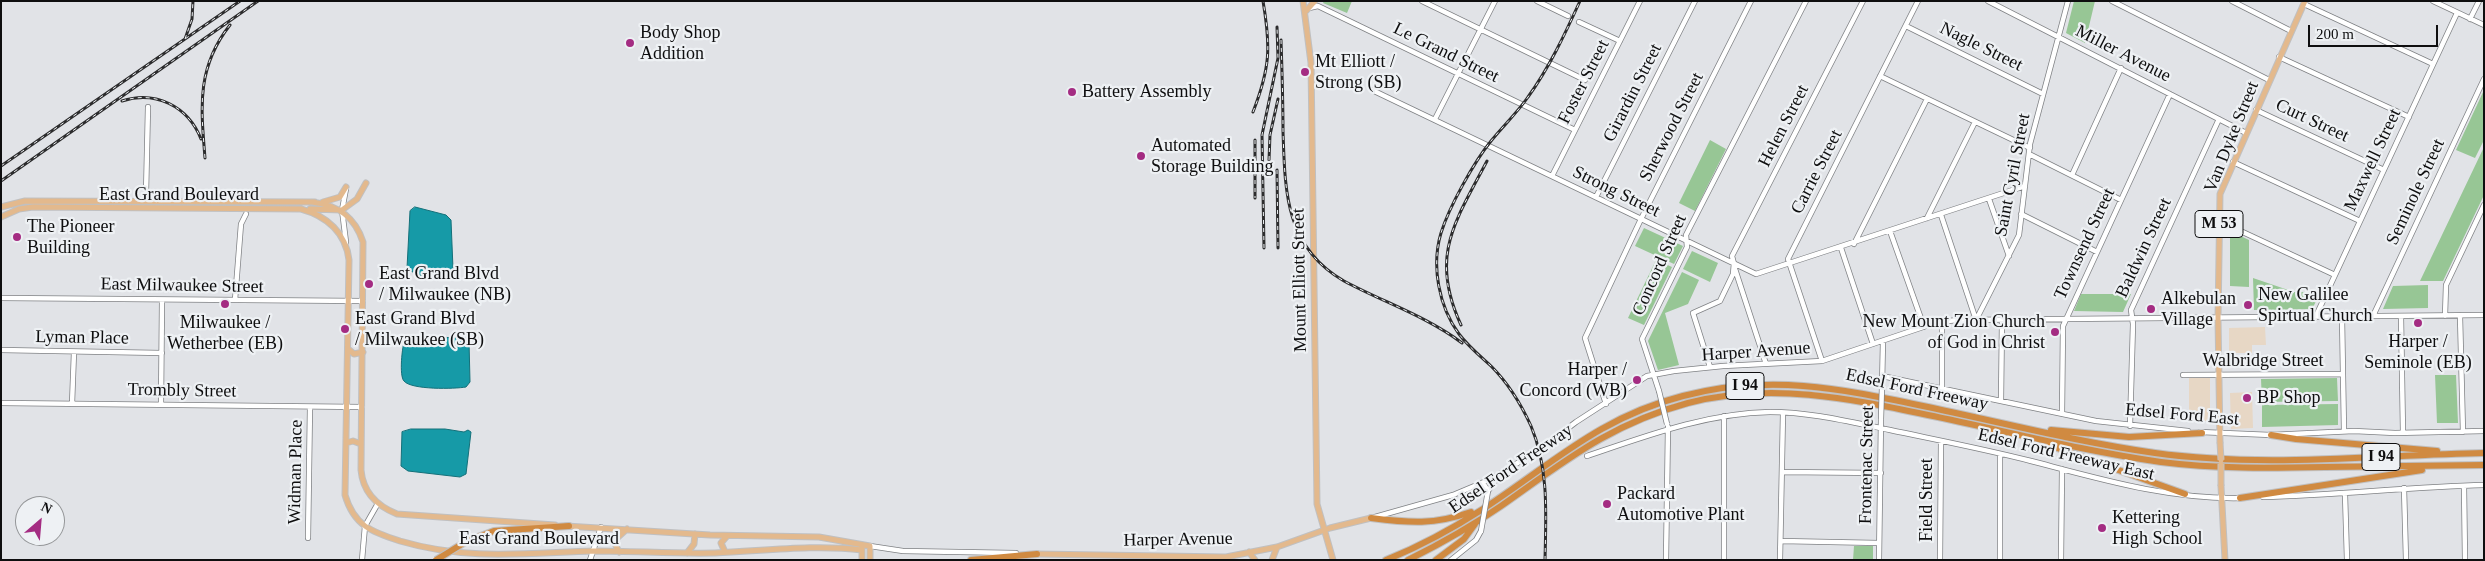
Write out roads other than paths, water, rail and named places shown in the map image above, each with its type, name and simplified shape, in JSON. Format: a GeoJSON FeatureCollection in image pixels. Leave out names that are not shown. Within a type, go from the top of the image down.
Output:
{"type":"FeatureCollection","features":[{"type":"Feature","properties":{"kind":"highway","name":"Edsel Ford Freeway"},"geometry":{"type":"LineString","coordinates":[[1386,560],[1427,542],[1484,508],[1531,474],[1612,422],[1675,398],[1720,389],[1777,384],[1826,387],[2131,450],[2196,458],[2293,459],[2484,453]]}},
{"type":"Feature","properties":{"kind":"highway","name":"Edsel Ford Freeway"},"geometry":{"type":"LineString","coordinates":[[1408,560],[1441,543],[1476,521],[1553,467],[1609,433],[1639,419],[1678,406],[1727,396],[1777,392],[1834,396],[2039,440],[2130,457],[2196,466],[2244,468],[2484,465]]}},
{"type":"Feature","properties":{"kind":"highway"},"geometry":{"type":"LineString","coordinates":[[2038,430],[2072,431],[2129,437],[2202,433]]}},
{"type":"Feature","properties":{"kind":"highway"},"geometry":{"type":"LineString","coordinates":[[2271,435],[2296,439],[2468,454]]}},
{"type":"Feature","properties":{"kind":"highway"},"geometry":{"type":"LineString","coordinates":[[2039,440],[2058,449],[2185,494]]}},
{"type":"Feature","properties":{"kind":"highway"},"geometry":{"type":"LineString","coordinates":[[2240,498],[2441,466]]}},
{"type":"Feature","properties":{"kind":"highway"},"geometry":{"type":"LineString","coordinates":[[1371,518],[1420,524],[1446,521],[1484,508]]}},
{"type":"Feature","properties":{"kind":"highway"},"geometry":{"type":"LineString","coordinates":[[1436,560],[1464,539],[1476,521]]}},
{"type":"Feature","properties":{"kind":"highway"},"geometry":{"type":"LineString","coordinates":[[436,560],[467,541],[494,531],[569,526]]}},
{"type":"Feature","properties":{"kind":"highway"},"geometry":{"type":"LineString","coordinates":[[971,560],[1037,554]]}},
{"type":"Feature","properties":{"kind":"main road","name":"Mount Elliott Street"},"geometry":{"type":"LineString","coordinates":[[1303,1],[1306,11],[1311,63],[1317,504],[1323,532],[1333,560]]}},
{"type":"Feature","properties":{"kind":"main road"},"geometry":{"type":"LineString","coordinates":[[1306,11],[1315,1]]}},
{"type":"Feature","properties":{"kind":"main road","name":"Van Dyke Street"},"geometry":{"type":"LineString","coordinates":[[2226,560],[2221,486],[2218,375],[2220,194],[2304,2]]}},
{"type":"Feature","properties":{"kind":"main road"},"geometry":{"type":"LineString","coordinates":[[301,209],[342,210],[357,199],[366,183]]}},
{"type":"Feature","properties":{"kind":"main road"},"geometry":{"type":"LineString","coordinates":[[312,202],[336,200],[343,194],[346,187]]}},
{"type":"Feature","properties":{"kind":"main road"},"geometry":{"type":"LineString","coordinates":[[25,201],[26,208]]}},
{"type":"Feature","properties":{"kind":"main road","name":"East Grand Boulevard"},"geometry":{"type":"LineString","coordinates":[[1,207],[25,201],[312,202]]}},
{"type":"Feature","properties":{"kind":"main road"},"geometry":{"type":"LineString","coordinates":[[74,208],[75,201]]}},
{"type":"Feature","properties":{"kind":"main road"},"geometry":{"type":"LineString","coordinates":[[312,202],[342,210],[358,230],[363,242],[362,480],[377,505]]}},
{"type":"Feature","properties":{"kind":"main road","name":"East Grand Boulevard"},"geometry":{"type":"LineString","coordinates":[[1,217],[10,212],[26,208],[301,209],[316,214],[331,224],[346,242],[349,268],[345,495],[354,516],[374,532],[424,549],[461,555],[540,556],[592,551],[687,553],[870,546]]}},
{"type":"Feature","properties":{"kind":"main road"},"geometry":{"type":"LineString","coordinates":[[348,348],[354,354],[363,352]]}},
{"type":"Feature","properties":{"kind":"main road"},"geometry":{"type":"LineString","coordinates":[[346,444],[353,441],[361,444]]}},
{"type":"Feature","properties":{"kind":"main road","name":"East Grand Boulevard"},"geometry":{"type":"LineString","coordinates":[[377,505],[397,514],[415,516],[727,536],[819,537],[862,547]]}},
{"type":"Feature","properties":{"kind":"main road","name":"Harper Avenue"},"geometry":{"type":"LineString","coordinates":[[1037,554],[1046,557],[1226,557],[1277,547],[1371,518]]}},
{"type":"Feature","properties":{"kind":"main road"},"geometry":{"type":"LineString","coordinates":[[619,552],[615,544],[616,539],[627,529]]}},
{"type":"Feature","properties":{"kind":"main road"},"geometry":{"type":"LineString","coordinates":[[687,553],[694,544],[695,534]]}},
{"type":"Feature","properties":{"kind":"main road"},"geometry":{"type":"LineString","coordinates":[[725,552],[721,544],[727,536]]}},
{"type":"Feature","properties":{"kind":"main road"},"geometry":{"type":"LineString","coordinates":[[870,546],[870,560]]}},
{"type":"Feature","properties":{"kind":"main road"},"geometry":{"type":"LineString","coordinates":[[862,547],[862,560]]}},
{"type":"Feature","properties":{"kind":"main road"},"geometry":{"type":"LineString","coordinates":[[1272,560],[1277,547]]}},
{"type":"Feature","properties":{"kind":"main road"},"geometry":{"type":"LineString","coordinates":[[1249,552],[1255,560]]}},
{"type":"Feature","properties":{"kind":"street"},"geometry":{"type":"LineString","coordinates":[[1422,1],[1585,80]]}},
{"type":"Feature","properties":{"kind":"street"},"geometry":{"type":"LineString","coordinates":[[1435,119],[1495,1]]}},
{"type":"Feature","properties":{"kind":"street"},"geometry":{"type":"LineString","coordinates":[[1537,1],[1568,16]]}},
{"type":"Feature","properties":{"kind":"street","name":"Foster Street"},"geometry":{"type":"LineString","coordinates":[[1552,176],[1640,1]]}},
{"type":"Feature","properties":{"kind":"street","name":"Girardin Street"},"geometry":{"type":"LineString","coordinates":[[1596,197],[1695,1]]}},
{"type":"Feature","properties":{"kind":"street","name":"Sherwood Street"},"geometry":{"type":"LineString","coordinates":[[1606,404],[1584,340],[1641,219],[1751,1]]}},
{"type":"Feature","properties":{"kind":"street","name":"Concord Street"},"geometry":{"type":"LineString","coordinates":[[1666,560],[1668,426],[1655,374],[1642,339],[1687,247],[1686,235],[1806,1]]}},
{"type":"Feature","properties":{"kind":"street","name":"Helen Street"},"geometry":{"type":"LineString","coordinates":[[1710,367],[1693,313],[1720,301],[1732,275],[1734,264],[1732,256],[1864,1]]}},
{"type":"Feature","properties":{"kind":"street","name":"Carrie Street"},"geometry":{"type":"LineString","coordinates":[[1790,264],[1788,259],[1918,1]]}},
{"type":"Feature","properties":{"kind":"street","name":"Miller Avenue"},"geometry":{"type":"LineString","coordinates":[[1988,1],[2246,133]]}},
{"type":"Feature","properties":{"kind":"street","name":"Saint Cyril Street"},"geometry":{"type":"LineString","coordinates":[[1976,320],[2019,235],[2030,148],[2068,1]]}},
{"type":"Feature","properties":{"kind":"street"},"geometry":{"type":"LineString","coordinates":[[2112,1],[2269,80]]}},
{"type":"Feature","properties":{"kind":"street"},"geometry":{"type":"LineString","coordinates":[[2232,1],[2291,31]]}},
{"type":"Feature","properties":{"kind":"street"},"geometry":{"type":"LineString","coordinates":[[2433,1],[2484,26]]}},
{"type":"Feature","properties":{"kind":"street"},"geometry":{"type":"LineString","coordinates":[[2470,19],[2479,1]]}},
{"type":"Feature","properties":{"kind":"street"},"geometry":{"type":"LineString","coordinates":[[2304,2],[2433,64]]}},
{"type":"Feature","properties":{"kind":"street","name":"Le Grand Street"},"geometry":{"type":"LineString","coordinates":[[1306,11],[1318,6],[1575,130]]}},
{"type":"Feature","properties":{"kind":"street","name":"Maxwell Street"},"geometry":{"type":"LineString","coordinates":[[2315,318],[2457,13]]}},
{"type":"Feature","properties":{"kind":"street"},"geometry":{"type":"LineString","coordinates":[[1579,22],[1620,42]]}},
{"type":"Feature","properties":{"kind":"street","name":"Nagle Street"},"geometry":{"type":"LineString","coordinates":[[1906,26],[2043,94]]}},
{"type":"Feature","properties":{"kind":"street"},"geometry":{"type":"LineString","coordinates":[[2279,57],[2409,117]]}},
{"type":"Feature","properties":{"kind":"street"},"geometry":{"type":"LineString","coordinates":[[2072,175],[2121,68]]}},
{"type":"Feature","properties":{"kind":"street"},"geometry":{"type":"LineString","coordinates":[[1880,76],[2030,148]]}},
{"type":"Feature","properties":{"kind":"street","name":"Seminole Street"},"geometry":{"type":"LineString","coordinates":[[2373,316],[2484,79]]}},
{"type":"Feature","properties":{"kind":"street","name":"Strong Street"},"geometry":{"type":"LineString","coordinates":[[1372,90],[1756,274],[1854,244],[2025,186]]}},
{"type":"Feature","properties":{"kind":"street","name":"Townsend Street"},"geometry":{"type":"LineString","coordinates":[[2062,414],[2063,326],[2170,94]]}},
{"type":"Feature","properties":{"kind":"street"},"geometry":{"type":"LineString","coordinates":[[1854,244],[1927,99]]}},
{"type":"Feature","properties":{"kind":"street"},"geometry":{"type":"LineString","coordinates":[[146,194],[148,107]]}},
{"type":"Feature","properties":{"kind":"street","name":"Curt Street"},"geometry":{"type":"LineString","coordinates":[[2256,110],[2384,170]]}},
{"type":"Feature","properties":{"kind":"street","name":"Baldwin Street"},"geometry":{"type":"LineString","coordinates":[[2130,426],[2131,310],[2219,119]]}},
{"type":"Feature","properties":{"kind":"street"},"geometry":{"type":"LineString","coordinates":[[1927,218],[1975,122]]}},
{"type":"Feature","properties":{"kind":"street"},"geometry":{"type":"LineString","coordinates":[[2029,154],[2121,200]]}},
{"type":"Feature","properties":{"kind":"street"},"geometry":{"type":"LineString","coordinates":[[2233,162],[2360,221]]}},
{"type":"Feature","properties":{"kind":"street"},"geometry":{"type":"LineString","coordinates":[[346,187],[342,210],[346,242]]}},
{"type":"Feature","properties":{"kind":"street"},"geometry":{"type":"LineString","coordinates":[[1989,199],[2009,256]]}},
{"type":"Feature","properties":{"kind":"street"},"geometry":{"type":"LineString","coordinates":[[2445,316],[2446,285],[2484,205]]}},
{"type":"Feature","properties":{"kind":"street"},"geometry":{"type":"LineString","coordinates":[[235,300],[241,224],[246,214]]}},
{"type":"Feature","properties":{"kind":"street"},"geometry":{"type":"LineString","coordinates":[[2022,214],[2096,252]]}},
{"type":"Feature","properties":{"kind":"street"},"geometry":{"type":"LineString","coordinates":[[1941,215],[1976,320]]}},
{"type":"Feature","properties":{"kind":"street"},"geometry":{"type":"LineString","coordinates":[[2219,221],[2335,274]]}},
{"type":"Feature","properties":{"kind":"street"},"geometry":{"type":"LineString","coordinates":[[1890,231],[1924,327]]}},
{"type":"Feature","properties":{"kind":"street"},"geometry":{"type":"LineString","coordinates":[[1841,248],[1873,344]]}},
{"type":"Feature","properties":{"kind":"street"},"geometry":{"type":"LineString","coordinates":[[1734,264],[1766,364]]}},
{"type":"Feature","properties":{"kind":"street"},"geometry":{"type":"LineString","coordinates":[[1790,264],[1822,361]]}},
{"type":"Feature","properties":{"kind":"street","name":"East Milwaukee Street"},"geometry":{"type":"LineString","coordinates":[[1,298],[363,301]]}},
{"type":"Feature","properties":{"kind":"street"},"geometry":{"type":"LineString","coordinates":[[161,405],[162,300]]}},
{"type":"Feature","properties":{"kind":"street","name":"Harper Avenue"},"geometry":{"type":"LineString","coordinates":[[1371,518],[1453,495],[1480,485],[1504,472],[1640,379],[1655,374],[1710,367],[1822,361],[1942,321],[2484,315]]}},
{"type":"Feature","properties":{"kind":"street"},"geometry":{"type":"LineString","coordinates":[[2401,316],[2403,433]]}},
{"type":"Feature","properties":{"kind":"street"},"geometry":{"type":"LineString","coordinates":[[2460,316],[2463,432]]}},
{"type":"Feature","properties":{"kind":"street"},"geometry":{"type":"LineString","coordinates":[[2342,317],[2344,431]]}},
{"type":"Feature","properties":{"kind":"street"},"geometry":{"type":"LineString","coordinates":[[2001,401],[2002,320]]}},
{"type":"Feature","properties":{"kind":"street"},"geometry":{"type":"LineString","coordinates":[[1942,321],[1942,388]]}},
{"type":"Feature","properties":{"kind":"street","name":"Frontenac Street"},"geometry":{"type":"LineString","coordinates":[[1879,560],[1882,341]]}},
{"type":"Feature","properties":{"kind":"street","name":"Lyman Place"},"geometry":{"type":"LineString","coordinates":[[1,350],[162,353]]}},
{"type":"Feature","properties":{"kind":"street"},"geometry":{"type":"LineString","coordinates":[[72,404],[74,352]]}},
{"type":"Feature","properties":{"kind":"street","name":"Walbridge Street"},"geometry":{"type":"LineString","coordinates":[[2183,375],[2343,374]]}},
{"type":"Feature","properties":{"kind":"street","name":"Edsel Ford East"},"geometry":{"type":"LineString","coordinates":[[1882,376],[2062,414],[2130,426],[2202,433],[2271,435],[2344,431],[2403,433],[2484,432]]}},
{"type":"Feature","properties":{"kind":"street","name":"Trombly Street"},"geometry":{"type":"LineString","coordinates":[[1,403],[362,407]]}},
{"type":"Feature","properties":{"kind":"street","name":"Widman Place"},"geometry":{"type":"LineString","coordinates":[[308,538],[310,406]]}},
{"type":"Feature","properties":{"kind":"street"},"geometry":{"type":"LineString","coordinates":[[1587,456],[1668,426],[1724,416],[1783,412],[1820,416],[1881,428]]}},
{"type":"Feature","properties":{"kind":"street"},"geometry":{"type":"LineString","coordinates":[[1780,560],[1783,412]]}},
{"type":"Feature","properties":{"kind":"street"},"geometry":{"type":"LineString","coordinates":[[1724,416],[1724,560]]}},
{"type":"Feature","properties":{"kind":"street","name":"Edsel Ford Freeway East"},"geometry":{"type":"LineString","coordinates":[[1881,428],[2000,454],[2135,488],[2222,498],[2240,498]]}},
{"type":"Feature","properties":{"kind":"street","name":"Field Street"},"geometry":{"type":"LineString","coordinates":[[1940,560],[1941,441]]}},
{"type":"Feature","properties":{"kind":"street"},"geometry":{"type":"LineString","coordinates":[[2000,454],[2000,560]]}},
{"type":"Feature","properties":{"kind":"street"},"geometry":{"type":"LineString","coordinates":[[2061,560],[2062,469]]}},
{"type":"Feature","properties":{"kind":"street","name":"Harper Avenue"},"geometry":{"type":"LineString","coordinates":[[1451,560],[1476,540],[1481,531],[1488,492],[1494,481],[1504,472]]}},
{"type":"Feature","properties":{"kind":"street"},"geometry":{"type":"LineString","coordinates":[[1782,472],[1880,473]]}},
{"type":"Feature","properties":{"kind":"street"},"geometry":{"type":"LineString","coordinates":[[1480,485],[1485,486],[1488,492]]}},
{"type":"Feature","properties":{"kind":"street"},"geometry":{"type":"LineString","coordinates":[[2240,498],[2345,494],[2404,488],[2484,485]]}},
{"type":"Feature","properties":{"kind":"street"},"geometry":{"type":"LineString","coordinates":[[2464,486],[2465,560]]}},
{"type":"Feature","properties":{"kind":"street"},"geometry":{"type":"LineString","coordinates":[[2404,488],[2406,560]]}},
{"type":"Feature","properties":{"kind":"street"},"geometry":{"type":"LineString","coordinates":[[2345,494],[2347,560]]}},
{"type":"Feature","properties":{"kind":"street"},"geometry":{"type":"LineString","coordinates":[[362,560],[365,526],[377,505]]}},
{"type":"Feature","properties":{"kind":"street"},"geometry":{"type":"LineString","coordinates":[[590,560],[601,527]]}},
{"type":"Feature","properties":{"kind":"street"},"geometry":{"type":"LineString","coordinates":[[1781,541],[1880,543]]}},
{"type":"Feature","properties":{"kind":"street","name":"Harper Avenue"},"geometry":{"type":"LineString","coordinates":[[870,546],[903,550],[1037,554]]}},
{"type":"Feature","properties":{"kind":"water"},"geometry":{"type":"Polygon","coordinates":[[[415,207],[446,215],[451,220],[453,269],[449,276],[417,275],[407,268],[410,211],[415,207]]]}},
{"type":"Feature","properties":{"kind":"water"},"geometry":{"type":"Polygon","coordinates":[[[461,332],[469,341],[470,382],[466,387],[424,387],[408,384],[404,381],[401,367],[405,339],[420,336],[457,338],[461,332]]]}},
{"type":"Feature","properties":{"kind":"water"},"geometry":{"type":"Polygon","coordinates":[[[411,429],[445,429],[464,432],[468,430],[471,432],[466,474],[460,477],[408,471],[401,466],[402,432],[411,429]]]}},
{"type":"Feature","properties":{"kind":"railway"},"geometry":{"type":"LineString","coordinates":[[185,39],[192,19],[193,1]]}},
{"type":"Feature","properties":{"kind":"railway"},"geometry":{"type":"LineString","coordinates":[[1,166],[240,1]]}},
{"type":"Feature","properties":{"kind":"railway"},"geometry":{"type":"LineString","coordinates":[[1,181],[258,1]]}},
{"type":"Feature","properties":{"kind":"railway"},"geometry":{"type":"LineString","coordinates":[[1253,112],[1266,70],[1268,45],[1263,1]]}},
{"type":"Feature","properties":{"kind":"railway"},"geometry":{"type":"LineString","coordinates":[[1545,560],[1546,509],[1544,475],[1537,442],[1531,426],[1503,379],[1466,343],[1452,323],[1442,299],[1437,272],[1437,259],[1441,233],[1463,185],[1484,150],[1536,86],[1580,1]]}},
{"type":"Feature","properties":{"kind":"railway"},"geometry":{"type":"LineString","coordinates":[[205,158],[202,105],[206,73],[211,57],[230,25]]}},
{"type":"Feature","properties":{"kind":"railway"},"geometry":{"type":"LineString","coordinates":[[1264,248],[1262,135],[1278,58],[1277,27]]}},
{"type":"Feature","properties":{"kind":"railway"},"geometry":{"type":"LineString","coordinates":[[1281,40],[1285,175],[1292,216],[1299,235],[1310,252],[1325,267],[1344,281],[1419,317],[1462,343]]}},
{"type":"Feature","properties":{"kind":"railway"},"geometry":{"type":"LineString","coordinates":[[122,101],[146,98],[158,99],[169,104],[188,118],[201,139]]}},
{"type":"Feature","properties":{"kind":"railway"},"geometry":{"type":"LineString","coordinates":[[1269,160],[1270,135],[1278,99]]}},
{"type":"Feature","properties":{"kind":"railway"},"geometry":{"type":"LineString","coordinates":[[1255,140],[1255,198]]}},
{"type":"Feature","properties":{"kind":"railway"},"geometry":{"type":"LineString","coordinates":[[1461,325],[1452,301],[1447,279],[1447,259],[1450,240],[1456,222],[1487,161]]}},
{"type":"Feature","properties":{"kind":"railway"},"geometry":{"type":"LineString","coordinates":[[1277,170],[1278,248]]}},
{"type":"Feature","properties":{"kind":"place","name":"Body Shop Addition"},"geometry":{"type":"Point","coordinates":[630,43]}},
{"type":"Feature","properties":{"kind":"place","name":"Mt Elliott / Strong (SB)"},"geometry":{"type":"Point","coordinates":[1305,72]}},
{"type":"Feature","properties":{"kind":"place","name":"Battery Assembly"},"geometry":{"type":"Point","coordinates":[1072,92]}},
{"type":"Feature","properties":{"kind":"place","name":"Automated Storage Building"},"geometry":{"type":"Point","coordinates":[1141,156]}},
{"type":"Feature","properties":{"kind":"place","name":"The Pioneer Building"},"geometry":{"type":"Point","coordinates":[17,237]}},
{"type":"Feature","properties":{"kind":"place","name":"East Grand Blvd / Milwaukee (NB)"},"geometry":{"type":"Point","coordinates":[369,284]}},
{"type":"Feature","properties":{"kind":"place","name":"Milwaukee / Wetherbee (EB)"},"geometry":{"type":"Point","coordinates":[225,304]}},
{"type":"Feature","properties":{"kind":"place","name":"New Galilee Spirtual Church"},"geometry":{"type":"Point","coordinates":[2248,305]}},
{"type":"Feature","properties":{"kind":"place","name":"Alkebulan Village"},"geometry":{"type":"Point","coordinates":[2151,309]}},
{"type":"Feature","properties":{"kind":"place","name":"Harper / Seminole (EB)"},"geometry":{"type":"Point","coordinates":[2418,323]}},
{"type":"Feature","properties":{"kind":"place","name":"East Grand Blvd / Milwaukee (SB)"},"geometry":{"type":"Point","coordinates":[345,329]}},
{"type":"Feature","properties":{"kind":"place","name":"New Mount Zion Church of God in Christ"},"geometry":{"type":"Point","coordinates":[2055,332]}},
{"type":"Feature","properties":{"kind":"place","name":"Harper / Concord (WB)"},"geometry":{"type":"Point","coordinates":[1637,380]}},
{"type":"Feature","properties":{"kind":"place","name":"BP Shop"},"geometry":{"type":"Point","coordinates":[2247,398]}},
{"type":"Feature","properties":{"kind":"place","name":"Packard Automotive Plant"},"geometry":{"type":"Point","coordinates":[1607,504]}},
{"type":"Feature","properties":{"kind":"place","name":"Kettering High School"},"geometry":{"type":"Point","coordinates":[2102,528]}}]}
